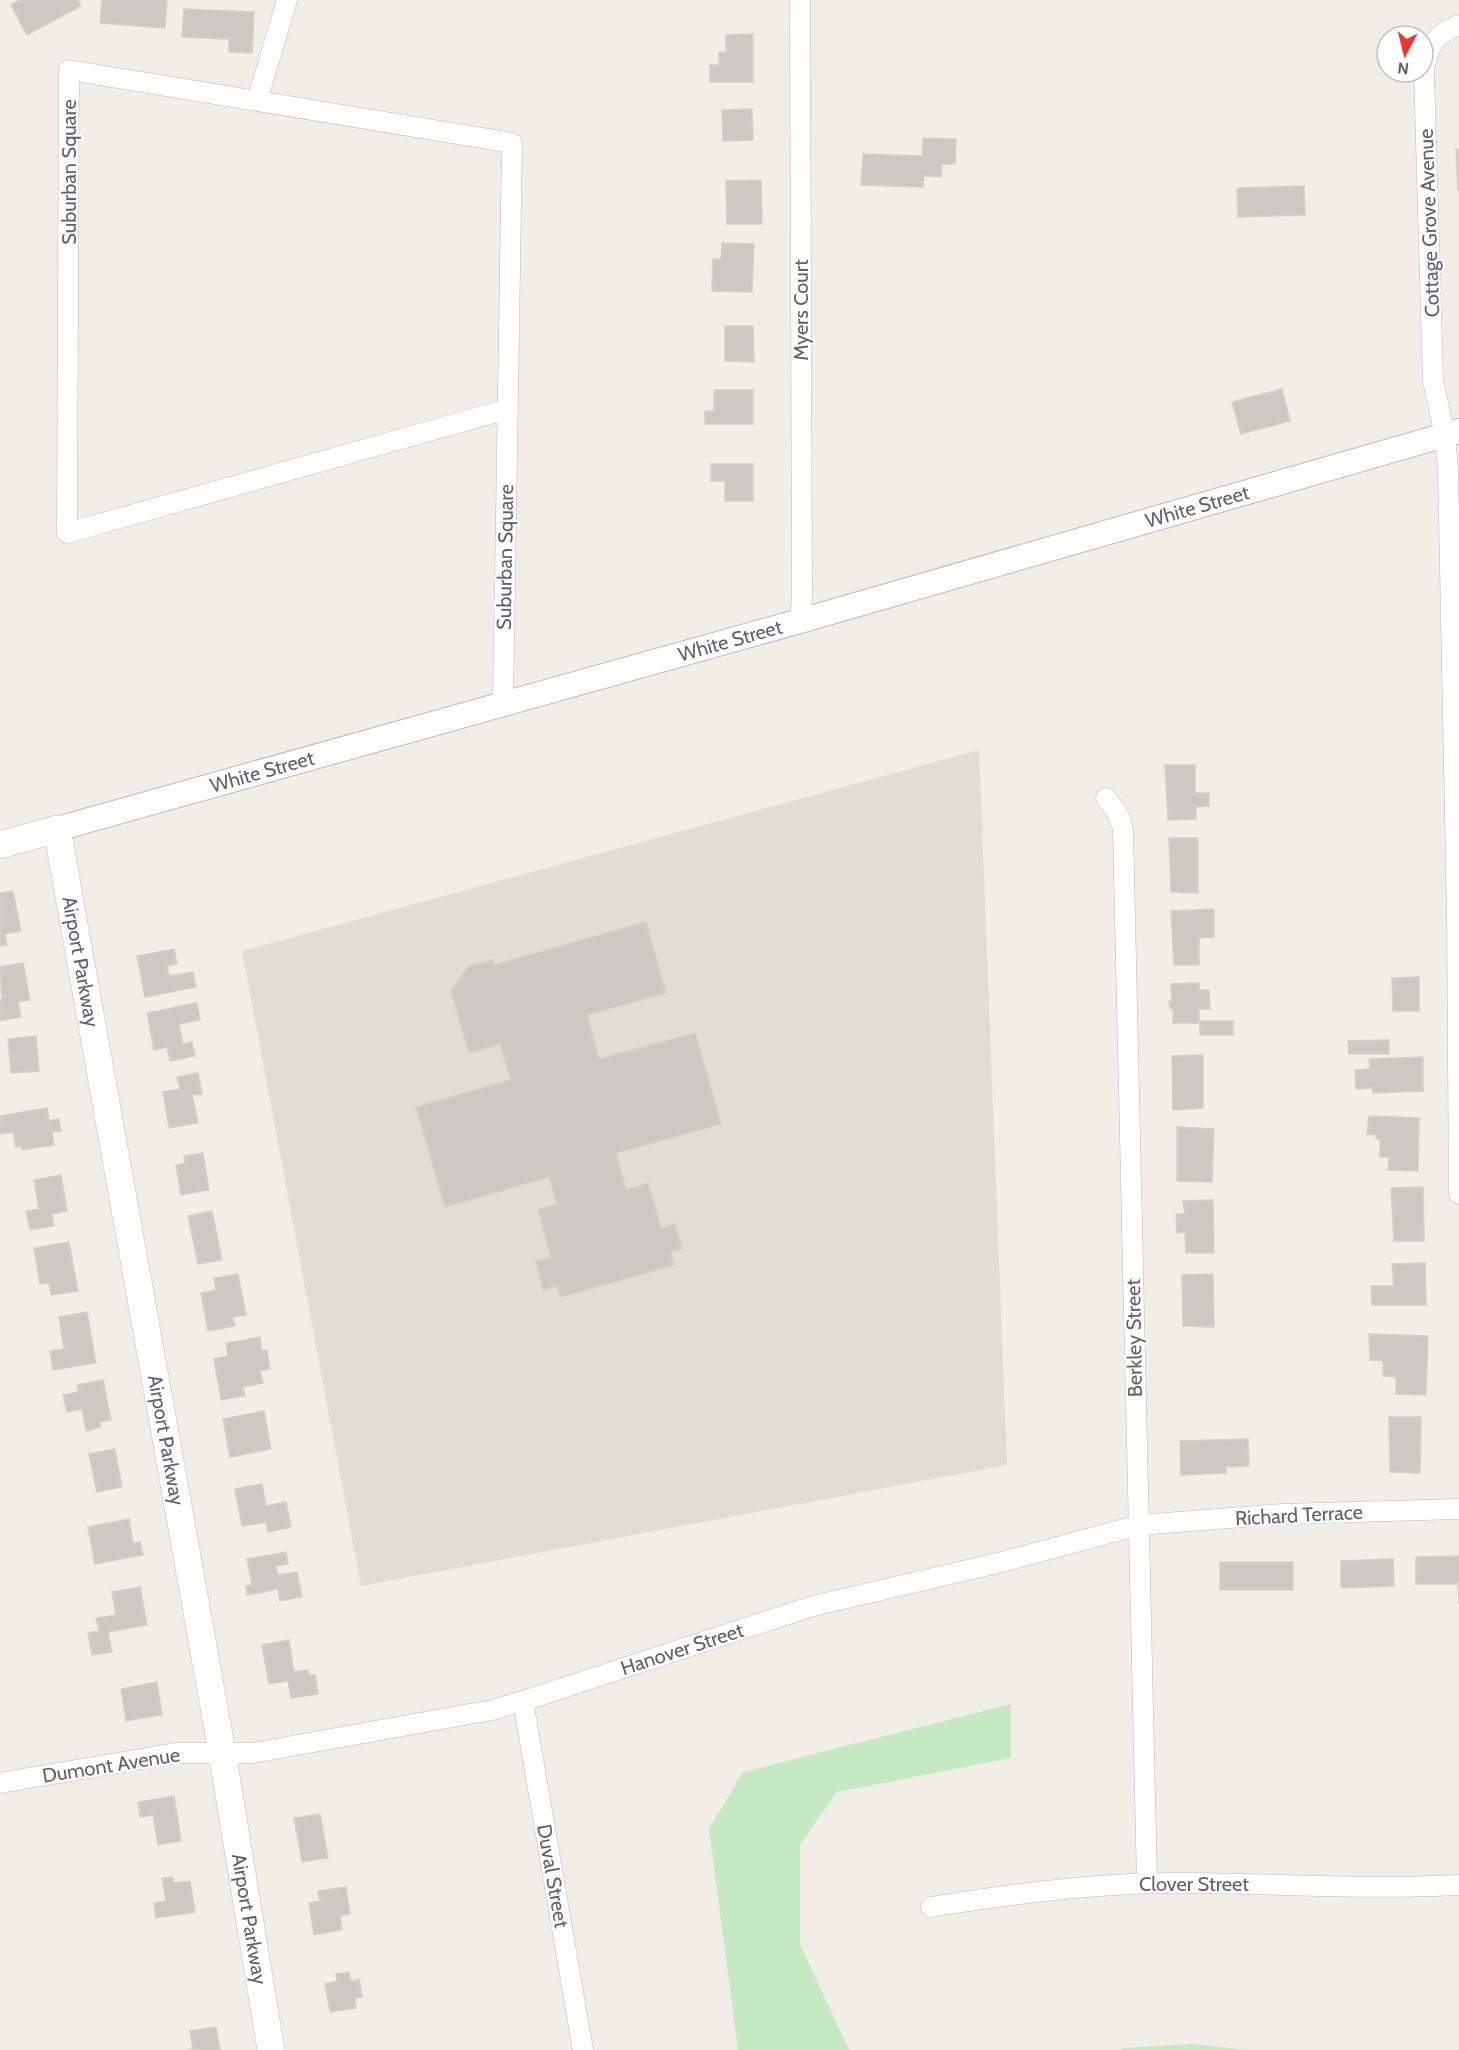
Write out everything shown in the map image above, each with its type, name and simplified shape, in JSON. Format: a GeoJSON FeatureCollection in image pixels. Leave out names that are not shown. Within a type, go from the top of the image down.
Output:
{"type":"FeatureCollection","features":[{"type":"Feature","properties":{"kind":"main road","name":"White Street"},"geometry":{"type":"LineString","coordinates":[[0,845],[57,828]]}},
{"type":"Feature","properties":{"kind":"main road","name":"Airport Parkway"},"geometry":{"type":"LineString","coordinates":[[57,828],[222,1752],[271,2050]]}},
{"type":"Feature","properties":{"kind":"street"},"geometry":{"type":"LineString","coordinates":[[257,101],[287,0]]}},
{"type":"Feature","properties":{"kind":"street","name":"Myers Court"},"geometry":{"type":"LineString","coordinates":[[800,0],[800,621]]}},
{"type":"Feature","properties":{"kind":"street","name":"Cottage Grove Avenue"},"geometry":{"type":"LineString","coordinates":[[1459,25],[1448,29],[1433,44],[1428,51],[1424,72],[1433,381],[1452,433],[1450,571],[1459,1194]]}},
{"type":"Feature","properties":{"kind":"street","name":"Suburban Square"},"geometry":{"type":"LineString","coordinates":[[503,704],[508,409],[512,143],[69,70],[68,533],[508,409]]}},
{"type":"Feature","properties":{"kind":"street","name":"White Street"},"geometry":{"type":"LineString","coordinates":[[57,828],[800,621],[1452,433]]}},
{"type":"Feature","properties":{"kind":"street","name":"Berkley Street"},"geometry":{"type":"LineString","coordinates":[[1106,798],[1119,814],[1123,829],[1147,1883]]}},
{"type":"Feature","properties":{"kind":"street","name":"Richard Terrace"},"geometry":{"type":"LineString","coordinates":[[1139,1525],[1283,1514],[1459,1509]]}},
{"type":"Feature","properties":{"kind":"street","name":"Hanover Street"},"geometry":{"type":"LineString","coordinates":[[222,1752],[253,1753],[492,1710],[813,1606],[1002,1562],[1139,1525]]}},
{"type":"Feature","properties":{"kind":"street","name":"Duval Street"},"geometry":{"type":"LineString","coordinates":[[524,1701],[583,2050]]}},
{"type":"Feature","properties":{"kind":"street","name":"Dumont Avenue"},"geometry":{"type":"LineString","coordinates":[[0,1783],[176,1753],[222,1752]]}},
{"type":"Feature","properties":{"kind":"street","name":"Clover Street"},"geometry":{"type":"LineString","coordinates":[[931,1907],[982,1899],[1147,1883],[1391,1887],[1459,1884]]}},
{"type":"Feature","properties":{"kind":"shaded area"},"geometry":{"type":"Polygon","coordinates":[[[979,750],[1007,1465],[361,1586],[242,951],[979,750]]]}},
{"type":"Feature","properties":{"kind":"green space"},"geometry":{"type":"Polygon","coordinates":[[[1011,1704],[1011,1758],[837,1792],[800,1844],[800,1944],[849,2050],[738,2050],[709,1829],[743,1772],[1011,1704]]]}},
{"type":"Feature","properties":{"kind":"green space"},"geometry":{"type":"Polygon","coordinates":[[[1192,2044],[1247,2050],[1118,2050],[1124,2048],[1192,2044]]]}},
{"type":"Feature","properties":{"kind":"building"},"geometry":{"type":"Polygon","coordinates":[[[20,0],[78,0],[81,6],[27,35],[11,5],[20,0]]]}},
{"type":"Feature","properties":{"kind":"building"},"geometry":{"type":"Polygon","coordinates":[[[102,0],[167,0],[165,28],[100,23],[102,0]]]}},
{"type":"Feature","properties":{"kind":"building"},"geometry":{"type":"Polygon","coordinates":[[[184,9],[254,12],[252,53],[229,52],[229,39],[182,37],[184,9]]]}},
{"type":"Feature","properties":{"kind":"building"},"geometry":{"type":"Polygon","coordinates":[[[753,34],[753,82],[710,82],[710,65],[719,65],[719,52],[726,52],[726,35],[753,34]]]}},
{"type":"Feature","properties":{"kind":"building"},"geometry":{"type":"Polygon","coordinates":[[[752,109],[753,140],[723,141],[722,110],[752,109]]]}},
{"type":"Feature","properties":{"kind":"building"},"geometry":{"type":"Polygon","coordinates":[[[923,138],[956,139],[955,164],[942,164],[941,177],[924,176],[923,187],[861,185],[863,154],[922,156],[923,138]]]}},
{"type":"Feature","properties":{"kind":"building"},"geometry":{"type":"Polygon","coordinates":[[[1456,149],[1459,149],[1459,190],[1458,190],[1456,149]]]}},
{"type":"Feature","properties":{"kind":"building"},"geometry":{"type":"Polygon","coordinates":[[[761,180],[762,224],[727,224],[726,181],[761,180]]]}},
{"type":"Feature","properties":{"kind":"building"},"geometry":{"type":"Polygon","coordinates":[[[1304,186],[1305,215],[1238,217],[1237,188],[1304,186]]]}},
{"type":"Feature","properties":{"kind":"building"},"geometry":{"type":"Polygon","coordinates":[[[722,243],[754,244],[752,292],[712,291],[713,259],[721,259],[722,243]]]}},
{"type":"Feature","properties":{"kind":"building"},"geometry":{"type":"Polygon","coordinates":[[[725,326],[753,326],[754,362],[725,361],[725,326]]]}},
{"type":"Feature","properties":{"kind":"building"},"geometry":{"type":"Polygon","coordinates":[[[1282,389],[1290,421],[1241,434],[1232,402],[1282,389]]]}},
{"type":"Feature","properties":{"kind":"building"},"geometry":{"type":"Polygon","coordinates":[[[714,390],[753,390],[753,424],[705,424],[705,411],[714,411],[714,390]]]}},
{"type":"Feature","properties":{"kind":"building"},"geometry":{"type":"Polygon","coordinates":[[[711,464],[753,464],[753,501],[725,501],[725,481],[711,481],[711,464]]]}},
{"type":"Feature","properties":{"kind":"building"},"geometry":{"type":"Polygon","coordinates":[[[1165,765],[1195,765],[1195,793],[1209,793],[1209,806],[1196,807],[1196,819],[1168,820],[1165,765]]]}},
{"type":"Feature","properties":{"kind":"building"},"geometry":{"type":"Polygon","coordinates":[[[1169,838],[1198,838],[1198,893],[1171,892],[1169,838]]]}},
{"type":"Feature","properties":{"kind":"building"},"geometry":{"type":"Polygon","coordinates":[[[13,891],[21,931],[5,934],[7,945],[0,946],[0,893],[13,891]]]}},
{"type":"Feature","properties":{"kind":"building"},"geometry":{"type":"Polygon","coordinates":[[[1214,909],[1214,937],[1199,938],[1199,965],[1174,965],[1171,911],[1214,909]]]}},
{"type":"Feature","properties":{"kind":"building"},"geometry":{"type":"Polygon","coordinates":[[[646,922],[666,993],[587,1015],[599,1059],[695,1033],[721,1124],[616,1153],[626,1190],[648,1183],[661,1228],[675,1224],[682,1249],[670,1252],[674,1265],[561,1297],[557,1286],[543,1290],[536,1261],[551,1257],[538,1210],[557,1204],[549,1177],[445,1207],[416,1107],[511,1080],[500,1044],[469,1053],[451,991],[468,967],[493,960],[494,965],[646,922]]]}},
{"type":"Feature","properties":{"kind":"building"},"geometry":{"type":"Polygon","coordinates":[[[174,949],[177,964],[167,966],[169,976],[193,972],[196,987],[145,997],[137,956],[174,949]]]}},
{"type":"Feature","properties":{"kind":"building"},"geometry":{"type":"Polygon","coordinates":[[[23,963],[30,1000],[18,1002],[21,1017],[0,1021],[0,1000],[2,1000],[0,967],[23,963]]]}},
{"type":"Feature","properties":{"kind":"building"},"geometry":{"type":"Polygon","coordinates":[[[1419,977],[1419,1011],[1393,1011],[1392,978],[1419,977]]]}},
{"type":"Feature","properties":{"kind":"building"},"geometry":{"type":"Polygon","coordinates":[[[1199,983],[1199,990],[1209,990],[1210,1009],[1199,1009],[1199,1023],[1173,1023],[1173,1009],[1170,1009],[1169,1001],[1172,1001],[1171,984],[1199,983]]]}},
{"type":"Feature","properties":{"kind":"building"},"geometry":{"type":"Polygon","coordinates":[[[197,1003],[200,1020],[179,1024],[183,1044],[192,1042],[195,1056],[170,1061],[167,1047],[154,1050],[147,1013],[197,1003]]]}},
{"type":"Feature","properties":{"kind":"building"},"geometry":{"type":"Polygon","coordinates":[[[1200,1021],[1233,1021],[1233,1035],[1200,1035],[1200,1021]]]}},
{"type":"Feature","properties":{"kind":"building"},"geometry":{"type":"Polygon","coordinates":[[[36,1036],[39,1071],[11,1073],[8,1039],[36,1036]]]}},
{"type":"Feature","properties":{"kind":"building"},"geometry":{"type":"Polygon","coordinates":[[[1389,1040],[1389,1054],[1349,1054],[1348,1041],[1389,1040]]]}},
{"type":"Feature","properties":{"kind":"building"},"geometry":{"type":"Polygon","coordinates":[[[1203,1055],[1203,1108],[1173,1110],[1172,1056],[1203,1055]]]}},
{"type":"Feature","properties":{"kind":"building"},"geometry":{"type":"Polygon","coordinates":[[[1423,1057],[1423,1091],[1373,1093],[1372,1088],[1356,1089],[1355,1070],[1370,1069],[1369,1059],[1423,1057]]]}},
{"type":"Feature","properties":{"kind":"building"},"geometry":{"type":"Polygon","coordinates":[[[198,1073],[202,1094],[192,1095],[198,1123],[169,1128],[163,1092],[180,1089],[177,1077],[198,1073]]]}},
{"type":"Feature","properties":{"kind":"building"},"geometry":{"type":"Polygon","coordinates":[[[47,1108],[49,1121],[59,1119],[61,1131],[52,1132],[54,1145],[22,1150],[21,1146],[16,1147],[13,1132],[0,1134],[0,1116],[47,1108]]]}},
{"type":"Feature","properties":{"kind":"building"},"geometry":{"type":"Polygon","coordinates":[[[1369,1116],[1419,1118],[1418,1171],[1388,1170],[1389,1157],[1380,1157],[1380,1139],[1376,1139],[1376,1135],[1367,1134],[1369,1116]]]}},
{"type":"Feature","properties":{"kind":"building"},"geometry":{"type":"Polygon","coordinates":[[[1177,1127],[1214,1129],[1212,1182],[1177,1181],[1177,1127]]]}},
{"type":"Feature","properties":{"kind":"building"},"geometry":{"type":"Polygon","coordinates":[[[203,1153],[209,1190],[181,1195],[176,1165],[185,1163],[184,1156],[203,1153]]]}},
{"type":"Feature","properties":{"kind":"building"},"geometry":{"type":"Polygon","coordinates":[[[61,1175],[67,1211],[52,1214],[54,1226],[30,1230],[26,1211],[39,1209],[34,1180],[61,1175]]]}},
{"type":"Feature","properties":{"kind":"building"},"geometry":{"type":"Polygon","coordinates":[[[1423,1187],[1424,1241],[1394,1241],[1391,1188],[1423,1187]]]}},
{"type":"Feature","properties":{"kind":"building"},"geometry":{"type":"Polygon","coordinates":[[[1213,1200],[1214,1253],[1186,1253],[1185,1232],[1177,1233],[1176,1214],[1185,1214],[1183,1201],[1213,1200]]]}},
{"type":"Feature","properties":{"kind":"building"},"geometry":{"type":"Polygon","coordinates":[[[212,1211],[222,1260],[198,1264],[188,1216],[212,1211]]]}},
{"type":"Feature","properties":{"kind":"building"},"geometry":{"type":"Polygon","coordinates":[[[69,1242],[78,1291],[51,1295],[49,1283],[40,1284],[34,1248],[69,1242]]]}},
{"type":"Feature","properties":{"kind":"building"},"geometry":{"type":"Polygon","coordinates":[[[1425,1263],[1426,1305],[1372,1305],[1371,1286],[1394,1286],[1392,1264],[1425,1263]]]}},
{"type":"Feature","properties":{"kind":"building"},"geometry":{"type":"Polygon","coordinates":[[[238,1274],[246,1315],[233,1317],[235,1326],[208,1331],[201,1293],[216,1290],[214,1278],[238,1274]]]}},
{"type":"Feature","properties":{"kind":"building"},"geometry":{"type":"Polygon","coordinates":[[[1213,1274],[1214,1327],[1183,1326],[1182,1275],[1213,1274]]]}},
{"type":"Feature","properties":{"kind":"building"},"geometry":{"type":"Polygon","coordinates":[[[87,1312],[96,1363],[53,1370],[50,1351],[64,1349],[59,1317],[87,1312]]]}},
{"type":"Feature","properties":{"kind":"building"},"geometry":{"type":"Polygon","coordinates":[[[1369,1334],[1428,1336],[1426,1395],[1396,1394],[1396,1377],[1383,1376],[1383,1361],[1370,1360],[1369,1334]]]}},
{"type":"Feature","properties":{"kind":"building"},"geometry":{"type":"Polygon","coordinates":[[[260,1337],[262,1351],[267,1350],[270,1369],[260,1371],[263,1383],[243,1387],[245,1396],[221,1400],[214,1359],[228,1356],[226,1343],[260,1337]]]}},
{"type":"Feature","properties":{"kind":"building"},"geometry":{"type":"Polygon","coordinates":[[[103,1380],[111,1420],[100,1422],[101,1427],[86,1431],[82,1409],[67,1412],[63,1395],[79,1392],[77,1385],[103,1380]]]}},
{"type":"Feature","properties":{"kind":"building"},"geometry":{"type":"Polygon","coordinates":[[[264,1411],[271,1449],[230,1457],[223,1419],[264,1411]]]}},
{"type":"Feature","properties":{"kind":"building"},"geometry":{"type":"Polygon","coordinates":[[[1389,1417],[1421,1417],[1420,1473],[1390,1472],[1389,1417]]]}},
{"type":"Feature","properties":{"kind":"building"},"geometry":{"type":"Polygon","coordinates":[[[1248,1439],[1249,1466],[1226,1467],[1226,1473],[1181,1475],[1180,1441],[1248,1439]]]}},
{"type":"Feature","properties":{"kind":"building"},"geometry":{"type":"Polygon","coordinates":[[[115,1449],[122,1487],[97,1492],[89,1454],[115,1449]]]}},
{"type":"Feature","properties":{"kind":"building"},"geometry":{"type":"Polygon","coordinates":[[[262,1484],[266,1506],[286,1502],[291,1527],[268,1532],[266,1522],[242,1526],[235,1489],[262,1484]]]}},
{"type":"Feature","properties":{"kind":"building"},"geometry":{"type":"Polygon","coordinates":[[[129,1519],[133,1543],[140,1542],[143,1555],[95,1564],[88,1527],[129,1519]]]}},
{"type":"Feature","properties":{"kind":"building"},"geometry":{"type":"Polygon","coordinates":[[[286,1552],[288,1564],[276,1566],[278,1575],[297,1572],[302,1597],[280,1601],[278,1589],[247,1595],[246,1586],[252,1585],[247,1559],[286,1552]]]}},
{"type":"Feature","properties":{"kind":"building"},"geometry":{"type":"Polygon","coordinates":[[[1459,1556],[1459,1604],[1458,1584],[1416,1584],[1416,1557],[1459,1556]]]}},
{"type":"Feature","properties":{"kind":"building"},"geometry":{"type":"Polygon","coordinates":[[[1393,1559],[1394,1586],[1341,1588],[1341,1561],[1393,1559]]]}},
{"type":"Feature","properties":{"kind":"building"},"geometry":{"type":"Polygon","coordinates":[[[1220,1562],[1293,1562],[1293,1590],[1220,1590],[1220,1562]]]}},
{"type":"Feature","properties":{"kind":"building"},"geometry":{"type":"Polygon","coordinates":[[[140,1587],[147,1625],[108,1632],[112,1652],[92,1655],[88,1633],[99,1631],[96,1618],[116,1615],[112,1592],[140,1587]]]}},
{"type":"Feature","properties":{"kind":"building"},"geometry":{"type":"Polygon","coordinates":[[[289,1640],[294,1672],[308,1670],[309,1675],[315,1675],[318,1694],[291,1698],[288,1681],[269,1684],[262,1645],[289,1640]]]}},
{"type":"Feature","properties":{"kind":"building"},"geometry":{"type":"Polygon","coordinates":[[[157,1682],[162,1715],[126,1721],[121,1689],[157,1682]]]}},
{"type":"Feature","properties":{"kind":"building"},"geometry":{"type":"Polygon","coordinates":[[[174,1796],[181,1841],[158,1845],[153,1815],[140,1817],[138,1802],[174,1796]]]}},
{"type":"Feature","properties":{"kind":"building"},"geometry":{"type":"Polygon","coordinates":[[[320,1814],[328,1858],[302,1862],[294,1818],[320,1814]]]}},
{"type":"Feature","properties":{"kind":"building"},"geometry":{"type":"Polygon","coordinates":[[[172,1877],[174,1883],[190,1881],[195,1912],[156,1918],[154,1903],[166,1901],[162,1878],[172,1877]]]}},
{"type":"Feature","properties":{"kind":"building"},"geometry":{"type":"Polygon","coordinates":[[[346,1887],[350,1914],[340,1916],[342,1930],[314,1935],[309,1903],[320,1901],[318,1891],[346,1887]]]}},
{"type":"Feature","properties":{"kind":"building"},"geometry":{"type":"Polygon","coordinates":[[[349,1972],[351,1981],[359,1979],[362,1997],[355,1998],[356,2008],[330,2012],[325,1984],[337,1981],[336,1974],[349,1972]]]}},
{"type":"Feature","properties":{"kind":"building"},"geometry":{"type":"Polygon","coordinates":[[[216,2027],[220,2050],[187,2050],[193,2049],[190,2031],[216,2027]]]}}]}
